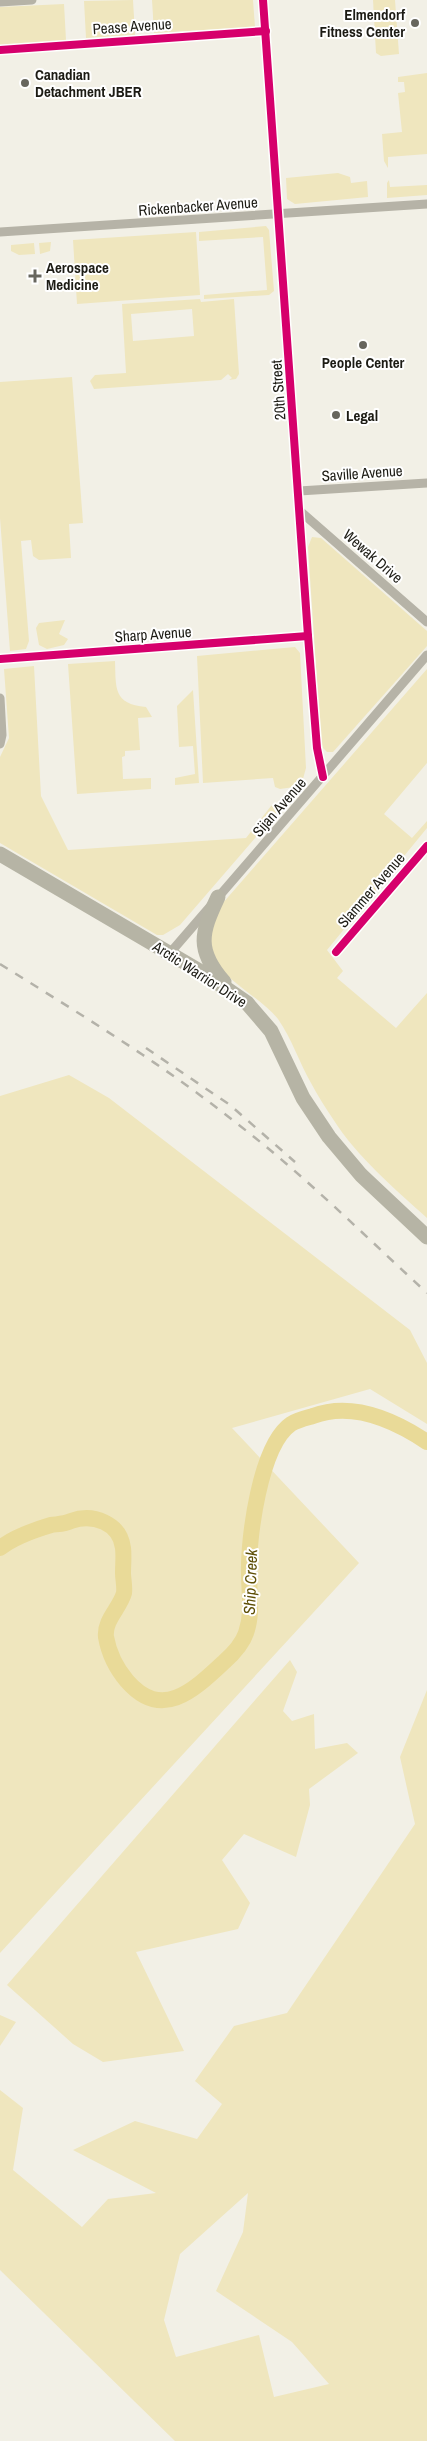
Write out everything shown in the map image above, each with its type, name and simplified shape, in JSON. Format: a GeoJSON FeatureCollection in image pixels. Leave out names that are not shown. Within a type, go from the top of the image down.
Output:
{"type":"FeatureCollection","features":[{"type":"Feature","properties":{"kind":"main road","name":"Arctic Warrior Drive"},"geometry":{"type":"LineString","coordinates":[[0,854],[170,953],[235,994],[257,1013],[271,1031],[303,1098],[338,1149],[361,1175],[427,1236]]}},
{"type":"Feature","properties":{"kind":"main road"},"geometry":{"type":"LineString","coordinates":[[218,897],[205,926],[203,940],[206,958],[235,994]]}},
{"type":"Feature","properties":{"kind":"street"},"geometry":{"type":"LineString","coordinates":[[0,2],[32,0]]}},
{"type":"Feature","properties":{"kind":"street","name":"20th Street"},"geometry":{"type":"LineString","coordinates":[[264,0],[308,636],[317,748],[323,777]]}},
{"type":"Feature","properties":{"kind":"street","name":"Pease Avenue"},"geometry":{"type":"LineString","coordinates":[[0,50],[266,31]]}},
{"type":"Feature","properties":{"kind":"street","name":"Rickenbacker Avenue"},"geometry":{"type":"LineString","coordinates":[[0,232],[427,204]]}},
{"type":"Feature","properties":{"kind":"street","name":"Saville Avenue"},"geometry":{"type":"LineString","coordinates":[[299,491],[427,483]]}},
{"type":"Feature","properties":{"kind":"street","name":"Wewak Drive"},"geometry":{"type":"LineString","coordinates":[[300,511],[427,622]]}},
{"type":"Feature","properties":{"kind":"street","name":"Sharp Avenue"},"geometry":{"type":"LineString","coordinates":[[0,659],[308,636]]}},
{"type":"Feature","properties":{"kind":"street","name":"Sijan Avenue"},"geometry":{"type":"LineString","coordinates":[[170,953],[427,655]]}},
{"type":"Feature","properties":{"kind":"street"},"geometry":{"type":"LineString","coordinates":[[0,698],[2,735],[0,744]]}},
{"type":"Feature","properties":{"kind":"street","name":"Slammer Avenue"},"geometry":{"type":"LineString","coordinates":[[336,952],[427,846]]}},
{"type":"Feature","properties":{"kind":"shaded area"},"geometry":{"type":"Polygon","coordinates":[[[133,0],[135,35],[86,38],[84,1],[133,0]]]}},
{"type":"Feature","properties":{"kind":"shaded area"},"geometry":{"type":"Polygon","coordinates":[[[152,0],[253,0],[255,27],[154,33],[152,0]]]}},
{"type":"Feature","properties":{"kind":"shaded area"},"geometry":{"type":"Polygon","coordinates":[[[373,0],[395,0],[399,54],[381,56],[376,53],[373,0]]]}},
{"type":"Feature","properties":{"kind":"shaded area"},"geometry":{"type":"Polygon","coordinates":[[[64,4],[66,40],[0,46],[0,7],[64,4]]]}},
{"type":"Feature","properties":{"kind":"shaded area"},"geometry":{"type":"Polygon","coordinates":[[[427,73],[427,154],[388,157],[388,168],[384,161],[382,134],[402,132],[398,93],[405,92],[404,82],[398,82],[398,77],[427,73]]]}},
{"type":"Feature","properties":{"kind":"shaded area"},"geometry":{"type":"Polygon","coordinates":[[[338,173],[350,177],[351,183],[367,181],[368,197],[295,204],[287,199],[286,178],[338,173]]]}},
{"type":"Feature","properties":{"kind":"shaded area"},"geometry":{"type":"Polygon","coordinates":[[[389,180],[390,187],[427,185],[427,195],[387,198],[387,183],[389,180]]]}},
{"type":"Feature","properties":{"kind":"shaded area"},"geometry":{"type":"Polygon","coordinates":[[[266,226],[269,230],[274,291],[269,295],[204,299],[204,295],[267,290],[263,237],[199,241],[199,232],[266,226]]]}},
{"type":"Feature","properties":{"kind":"shaded area"},"geometry":{"type":"Polygon","coordinates":[[[196,232],[200,295],[77,304],[73,240],[196,232]]]}},
{"type":"Feature","properties":{"kind":"shaded area"},"geometry":{"type":"Polygon","coordinates":[[[51,242],[50,251],[40,254],[39,243],[51,242]]]}},
{"type":"Feature","properties":{"kind":"shaded area"},"geometry":{"type":"Polygon","coordinates":[[[34,243],[35,254],[19,255],[11,251],[11,245],[34,243]]]}},
{"type":"Feature","properties":{"kind":"shaded area"},"geometry":{"type":"Polygon","coordinates":[[[200,299],[201,302],[234,299],[239,374],[236,379],[229,380],[232,378],[228,374],[221,380],[94,389],[90,381],[95,375],[126,373],[122,304],[200,299]],[[192,309],[131,314],[133,341],[194,336],[192,309]]]}},
{"type":"Feature","properties":{"kind":"shaded area"},"geometry":{"type":"Polygon","coordinates":[[[72,377],[83,523],[69,524],[71,558],[39,560],[33,556],[31,540],[21,541],[29,641],[26,649],[10,651],[0,518],[0,382],[72,377]]]}},
{"type":"Feature","properties":{"kind":"shaded area"},"geometry":{"type":"Polygon","coordinates":[[[312,537],[321,538],[427,631],[427,646],[333,752],[327,752],[323,748],[321,741],[308,547],[312,537]]]}},
{"type":"Feature","properties":{"kind":"shaded area"},"geometry":{"type":"Polygon","coordinates":[[[65,620],[59,634],[68,639],[64,645],[47,649],[39,645],[36,628],[39,623],[65,620]]]}},
{"type":"Feature","properties":{"kind":"shaded area"},"geometry":{"type":"Polygon","coordinates":[[[295,647],[300,653],[306,768],[301,786],[280,789],[275,787],[273,778],[203,783],[197,656],[295,647]]]}},
{"type":"Feature","properties":{"kind":"shaded area"},"geometry":{"type":"Polygon","coordinates":[[[115,661],[118,693],[127,702],[146,707],[152,717],[138,718],[140,750],[125,751],[125,756],[122,757],[123,779],[151,778],[151,789],[77,794],[68,664],[115,661]]]}},
{"type":"Feature","properties":{"kind":"shaded area"},"geometry":{"type":"Polygon","coordinates":[[[34,666],[41,796],[68,850],[246,838],[271,806],[275,804],[281,808],[180,925],[163,935],[157,935],[0,843],[0,757],[9,738],[4,669],[34,666]]]}},
{"type":"Feature","properties":{"kind":"shaded area"},"geometry":{"type":"Polygon","coordinates":[[[427,669],[427,763],[384,814],[412,838],[427,821],[427,828],[327,950],[343,971],[337,978],[396,1028],[427,993],[427,1218],[377,1172],[353,1146],[314,1088],[278,1019],[271,1011],[222,971],[211,953],[209,937],[210,926],[215,912],[427,669]]]}},
{"type":"Feature","properties":{"kind":"shaded area"},"geometry":{"type":"Polygon","coordinates":[[[193,690],[199,783],[175,785],[175,778],[195,774],[193,746],[179,747],[177,706],[193,690]]]}},
{"type":"Feature","properties":{"kind":"shaded area"},"geometry":{"type":"Polygon","coordinates":[[[69,1075],[109,1098],[410,1330],[427,1363],[427,1424],[370,1389],[232,1428],[359,1563],[0,1953],[0,1096],[69,1075]]]}},
{"type":"Feature","properties":{"kind":"shaded area"},"geometry":{"type":"Polygon","coordinates":[[[290,1660],[297,1672],[283,1711],[292,1721],[314,1714],[315,1749],[347,1743],[358,1753],[309,1789],[310,1805],[296,1857],[244,1834],[222,1860],[250,1903],[238,1929],[136,1952],[184,2051],[103,2062],[73,2044],[7,1985],[290,1660]]]}},
{"type":"Feature","properties":{"kind":"shaded area"},"geometry":{"type":"Polygon","coordinates":[[[427,1690],[427,2441],[175,2441],[0,2270],[0,2090],[23,2108],[13,2170],[82,2227],[108,2199],[156,2193],[73,2150],[135,2121],[197,2139],[222,2104],[195,2081],[234,2026],[287,2013],[415,1824],[400,1757],[427,1690]],[[248,2193],[180,2254],[164,2320],[176,2357],[259,2335],[274,2397],[329,2384],[292,2342],[216,2291],[243,2232],[248,2193]]]}},
{"type":"Feature","properties":{"kind":"shaded area"},"geometry":{"type":"Polygon","coordinates":[[[0,2015],[16,2022],[0,2046],[0,2015]]]}},
{"type":"Feature","properties":{"kind":"waterway","name":"Ship Creek"},"geometry":{"type":"LineString","coordinates":[[0,1548],[11,1540],[31,1532],[51,1525],[79,1519],[96,1519],[111,1526],[121,1539],[123,1548],[124,1593],[107,1625],[107,1643],[116,1666],[127,1681],[140,1693],[153,1699],[165,1700],[177,1697],[201,1683],[234,1652],[244,1637],[249,1618],[249,1558],[258,1494],[271,1451],[280,1435],[291,1424],[328,1412],[358,1412],[387,1420],[427,1442]]}},
{"type":"Feature","properties":{"kind":"railway"},"geometry":{"type":"LineString","coordinates":[[0,964],[120,1040],[207,1100],[309,1184],[427,1293]]}},
{"type":"Feature","properties":{"kind":"railway"},"geometry":{"type":"LineString","coordinates":[[146,1048],[230,1105],[295,1162]]}},
{"type":"Feature","properties":{"kind":"cycle path"},"geometry":{"type":"LineString","coordinates":[[263,0],[308,636],[317,748],[323,777]]}},
{"type":"Feature","properties":{"kind":"cycle path"},"geometry":{"type":"LineString","coordinates":[[0,50],[266,31]]}},
{"type":"Feature","properties":{"kind":"cycle path"},"geometry":{"type":"LineString","coordinates":[[0,659],[308,636]]}},
{"type":"Feature","properties":{"kind":"cycle path"},"geometry":{"type":"LineString","coordinates":[[336,952],[427,846]]}},
{"type":"Feature","properties":{"kind":"place","name":"Elmendorf Fitness Center"},"geometry":{"type":"Point","coordinates":[415,23]}},
{"type":"Feature","properties":{"kind":"place","name":"Canadian Detachment JBER"},"geometry":{"type":"Point","coordinates":[25,83]}},
{"type":"Feature","properties":{"kind":"place","name":"Aerospace Medicine"},"geometry":{"type":"Point","coordinates":[35,276]}},
{"type":"Feature","properties":{"kind":"place","name":"People Center"},"geometry":{"type":"Point","coordinates":[363,345]}},
{"type":"Feature","properties":{"kind":"place","name":"Legal"},"geometry":{"type":"Point","coordinates":[336,415]}}]}
